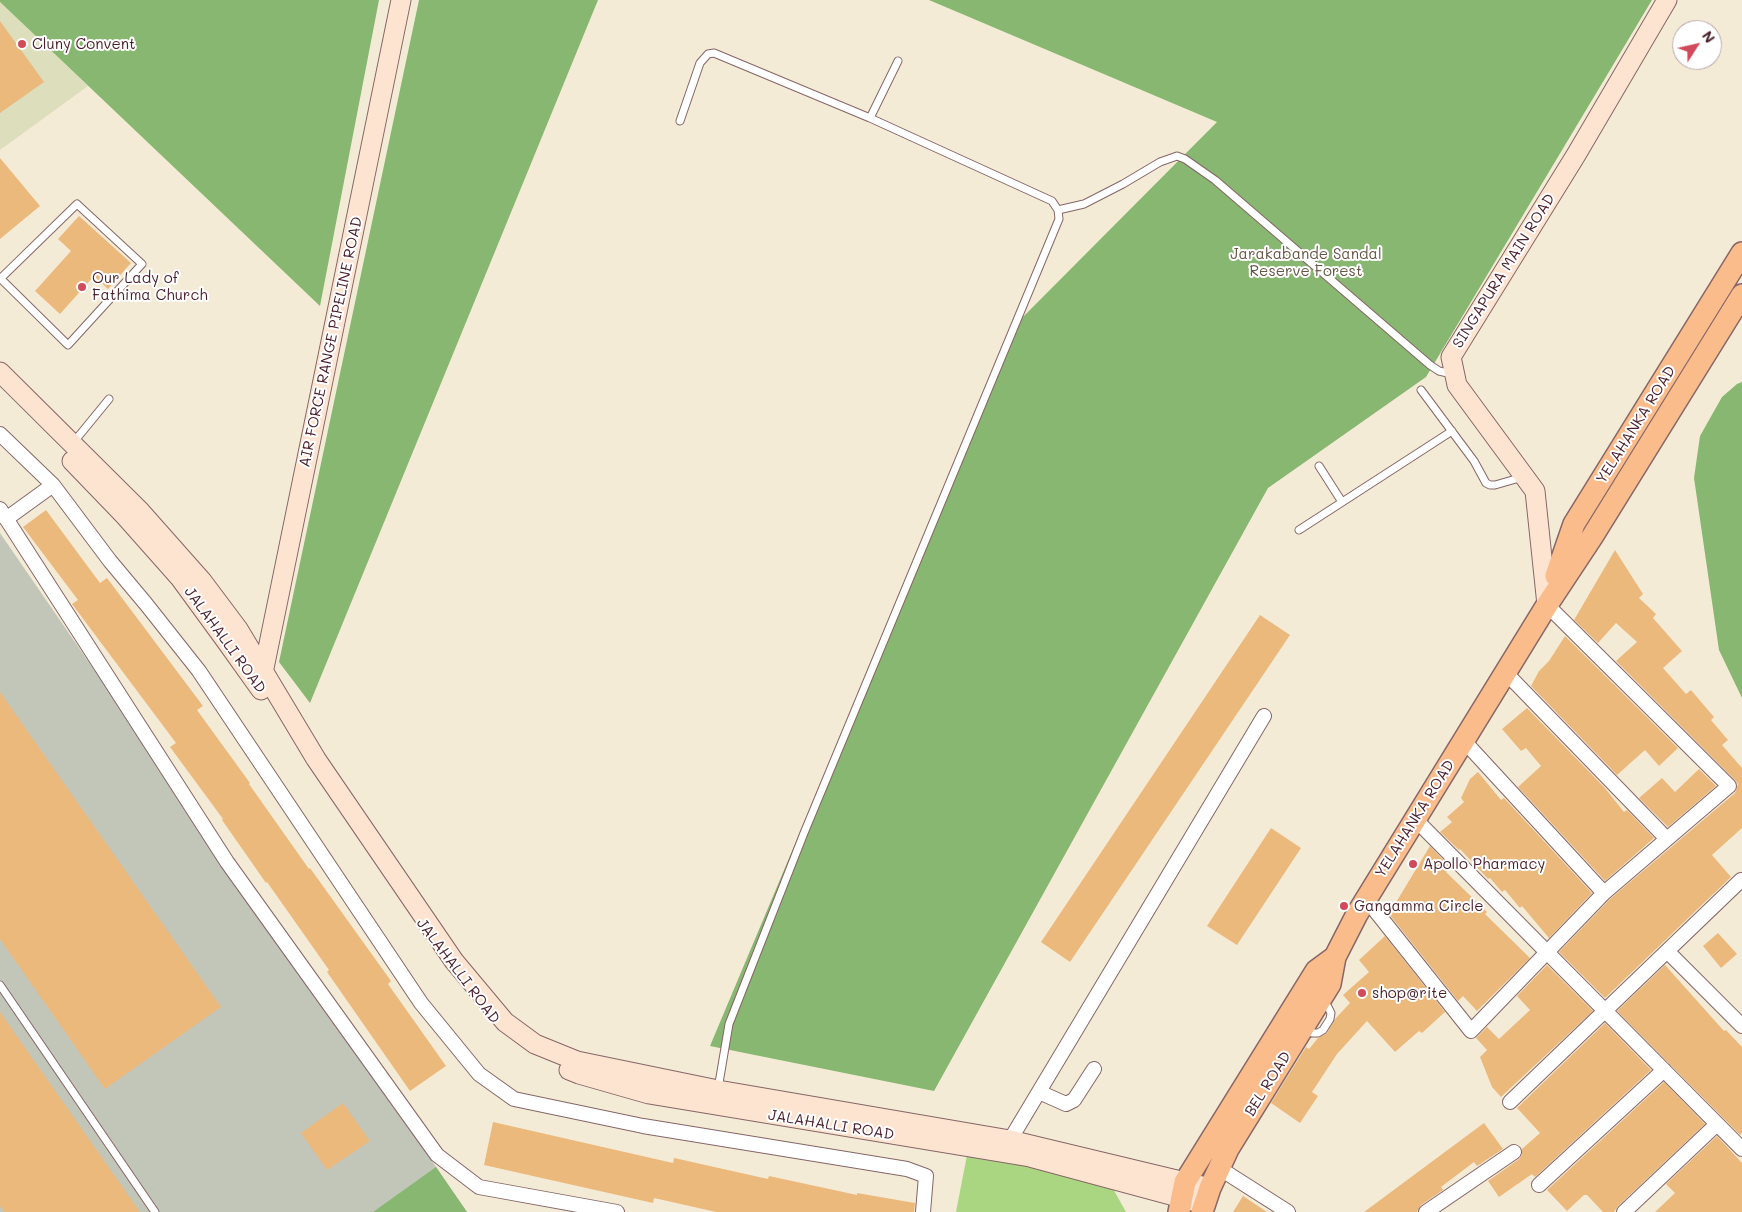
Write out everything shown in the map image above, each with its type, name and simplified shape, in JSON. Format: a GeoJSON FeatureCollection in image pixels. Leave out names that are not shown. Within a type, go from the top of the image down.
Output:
{"type":"FeatureCollection","features":[{"type":"Feature","properties":{"kind":"main road","name":"AIR FORCE RANGE PIPELINE ROAD"},"geometry":{"type":"LineString","coordinates":[[259,677],[400,0]]}},
{"type":"Feature","properties":{"kind":"main road","name":"SINGAPURA MAIN ROAD"},"geometry":{"type":"LineString","coordinates":[[1547,605],[1535,490],[1457,385],[1451,357],[1576,155],[1668,0]]}},
{"type":"Feature","properties":{"kind":"main road","name":"YELAHANKA ROAD"},"geometry":{"type":"LineString","coordinates":[[1547,605],[1574,524],[1742,253]]}},
{"type":"Feature","properties":{"kind":"main road","name":"YELAHANKA ROAD"},"geometry":{"type":"LineString","coordinates":[[1182,1197],[1316,971],[1335,957],[1357,914],[1415,819],[1742,295]]}},
{"type":"Feature","properties":{"kind":"main road"},"geometry":{"type":"LineString","coordinates":[[0,372],[140,511],[202,581],[238,629],[259,677]]}},
{"type":"Feature","properties":{"kind":"main road","name":"JALAHALLI ROAD"},"geometry":{"type":"LineString","coordinates":[[0,390],[98,488],[180,578],[259,677],[454,961],[505,1022],[536,1044],[577,1061],[718,1090],[1010,1140],[1182,1197]]}},
{"type":"Feature","properties":{"kind":"main road","name":"JALAHALLI ROAD"},"geometry":{"type":"LineString","coordinates":[[259,677],[447,961],[499,1026],[532,1054],[579,1074],[649,1094],[1030,1157],[1182,1197],[1205,1201]]}},
{"type":"Feature","properties":{"kind":"main road","name":"BEL ROAD"},"geometry":{"type":"LineString","coordinates":[[1205,1201],[1228,1149],[1330,984],[1335,957]]}},
{"type":"Feature","properties":{"kind":"street"},"geometry":{"type":"LineString","coordinates":[[0,434],[53,485],[110,561],[199,672],[421,1003],[479,1074],[514,1099],[643,1126],[907,1169],[926,1176],[923,1212]]}},
{"type":"Feature","properties":{"kind":"street"},"geometry":{"type":"LineString","coordinates":[[53,485],[3,514],[227,862],[437,1155],[478,1187],[617,1212]]}},
{"type":"Feature","properties":{"kind":"street"},"geometry":{"type":"LineString","coordinates":[[1366,899],[1471,1031],[1604,893],[1729,786],[1547,605]]}},
{"type":"Feature","properties":{"kind":"street"},"geometry":{"type":"LineString","coordinates":[[1506,673],[1667,839]]}},
{"type":"Feature","properties":{"kind":"street"},"geometry":{"type":"LineString","coordinates":[[1010,1140],[1264,716]]}},
{"type":"Feature","properties":{"kind":"street"},"geometry":{"type":"LineString","coordinates":[[1464,741],[1604,893]]}},
{"type":"Feature","properties":{"kind":"street"},"geometry":{"type":"LineString","coordinates":[[1415,819],[1742,1149]]}},
{"type":"Feature","properties":{"kind":"street"},"geometry":{"type":"LineString","coordinates":[[1510,1102],[1606,1012],[1741,880]]}},
{"type":"Feature","properties":{"kind":"street"},"geometry":{"type":"LineString","coordinates":[[1668,952],[1742,1026]]}},
{"type":"Feature","properties":{"kind":"street"},"geometry":{"type":"LineString","coordinates":[[1038,1092],[1066,1104],[1074,1100],[1094,1069]]}},
{"type":"Feature","properties":{"kind":"street"},"geometry":{"type":"LineString","coordinates":[[1539,1185],[1664,1070]]}},
{"type":"Feature","properties":{"kind":"street"},"geometry":{"type":"LineString","coordinates":[[1624,1212],[1717,1124]]}},
{"type":"Feature","properties":{"kind":"street"},"geometry":{"type":"LineString","coordinates":[[1426,1212],[1514,1152]]}},
{"type":"Feature","properties":{"kind":"street"},"geometry":{"type":"LineString","coordinates":[[1219,1168],[1288,1212]]}},
{"type":"Feature","properties":{"kind":"lane"},"geometry":{"type":"LineString","coordinates":[[680,121],[700,63],[708,54],[714,52],[870,118],[1052,201],[1058,210],[1059,219],[804,833],[729,1024],[718,1090]]}},
{"type":"Feature","properties":{"kind":"lane"},"geometry":{"type":"LineString","coordinates":[[870,118],[898,61]]}},
{"type":"Feature","properties":{"kind":"lane"},"geometry":{"type":"LineString","coordinates":[[1058,210],[1084,204],[1160,162],[1177,156],[1185,159],[1215,180],[1430,365],[1438,371],[1454,374]]}},
{"type":"Feature","properties":{"kind":"lane"},"geometry":{"type":"LineString","coordinates":[[77,204],[142,264],[68,345],[0,279],[77,204]]}},
{"type":"Feature","properties":{"kind":"lane"},"geometry":{"type":"LineString","coordinates":[[1421,390],[1474,461],[1486,483],[1490,486],[1525,476]]}},
{"type":"Feature","properties":{"kind":"lane"},"geometry":{"type":"LineString","coordinates":[[72,443],[109,399]]}},
{"type":"Feature","properties":{"kind":"lane"},"geometry":{"type":"LineString","coordinates":[[1299,530],[1452,431]]}},
{"type":"Feature","properties":{"kind":"lane"},"geometry":{"type":"LineString","coordinates":[[1319,466],[1342,502]]}},
{"type":"Feature","properties":{"kind":"lane"},"geometry":{"type":"LineString","coordinates":[[0,985],[155,1212]]}},
{"type":"Feature","properties":{"kind":"shaded area","name":"Cluny Convent"},"geometry":{"type":"Polygon","coordinates":[[[0,2],[88,86],[0,150],[0,2]]]}},
{"type":"Feature","properties":{"kind":"shaded area"},"geometry":{"type":"Polygon","coordinates":[[[0,533],[467,1212],[0,1212],[0,533]]]}},
{"type":"Feature","properties":{"kind":"green space"},"geometry":{"type":"Polygon","coordinates":[[[0,0],[379,0],[320,306],[0,2],[0,0]]]}},
{"type":"Feature","properties":{"kind":"green space"},"geometry":{"type":"Polygon","coordinates":[[[419,0],[598,0],[310,703],[279,662],[419,0]]]}},
{"type":"Feature","properties":{"kind":"green space","name":"Jarakabande Sandal Reserve Forest"},"geometry":{"type":"Polygon","coordinates":[[[929,0],[1652,0],[1426,377],[1268,488],[934,1091],[710,1046],[1012,328],[1217,122],[929,0]]]}},
{"type":"Feature","properties":{"kind":"green space"},"geometry":{"type":"Polygon","coordinates":[[[1742,382],[1742,698],[1719,650],[1694,478],[1700,436],[1722,397],[1742,382]]]}},
{"type":"Feature","properties":{"kind":"green space"},"geometry":{"type":"Polygon","coordinates":[[[968,1150],[1107,1178],[1126,1212],[956,1212],[968,1150]]]}},
{"type":"Feature","properties":{"kind":"green space"},"geometry":{"type":"Polygon","coordinates":[[[436,1167],[467,1212],[373,1212],[436,1167]]]}},
{"type":"Feature","properties":{"kind":"building"},"geometry":{"type":"Polygon","coordinates":[[[0,21],[44,82],[0,113],[0,21]]]}},
{"type":"Feature","properties":{"kind":"building"},"geometry":{"type":"Polygon","coordinates":[[[0,158],[40,206],[0,239],[0,158]]]}},
{"type":"Feature","properties":{"kind":"building"},"geometry":{"type":"Polygon","coordinates":[[[79,216],[131,263],[108,289],[94,276],[60,314],[35,291],[71,251],[58,239],[79,216]]]}},
{"type":"Feature","properties":{"kind":"building"},"geometry":{"type":"Polygon","coordinates":[[[46,510],[100,583],[107,578],[203,706],[197,710],[391,981],[388,984],[446,1066],[410,1091],[327,972],[329,970],[170,747],[176,743],[72,604],[78,600],[23,527],[46,510]]]}},
{"type":"Feature","properties":{"kind":"building"},"geometry":{"type":"Polygon","coordinates":[[[1615,550],[1643,594],[1639,598],[1656,614],[1653,618],[1682,651],[1663,668],[1686,694],[1691,690],[1714,717],[1711,720],[1728,740],[1722,745],[1742,768],[1742,828],[1712,855],[1731,877],[1605,998],[1559,952],[1610,899],[1735,793],[1738,784],[1616,661],[1637,642],[1616,623],[1598,643],[1574,620],[1615,550]]]}},
{"type":"Feature","properties":{"kind":"building"},"geometry":{"type":"Polygon","coordinates":[[[1260,615],[1290,635],[1070,962],[1041,942],[1260,615]]]}},
{"type":"Feature","properties":{"kind":"building"},"geometry":{"type":"Polygon","coordinates":[[[1565,636],[1678,748],[1659,766],[1645,750],[1617,775],[1531,686],[1539,671],[1549,661],[1565,636]]]}},
{"type":"Feature","properties":{"kind":"building"},"geometry":{"type":"Polygon","coordinates":[[[0,692],[221,1007],[105,1089],[0,939],[0,692]]]}},
{"type":"Feature","properties":{"kind":"building"},"geometry":{"type":"Polygon","coordinates":[[[1527,708],[1604,787],[1624,812],[1627,810],[1654,838],[1605,881],[1518,787],[1541,766],[1526,748],[1521,751],[1502,729],[1527,708]]]}},
{"type":"Feature","properties":{"kind":"building"},"geometry":{"type":"Polygon","coordinates":[[[1699,769],[1716,786],[1668,827],[1639,798],[1662,778],[1675,792],[1699,769]]]}},
{"type":"Feature","properties":{"kind":"building"},"geometry":{"type":"Polygon","coordinates":[[[1478,772],[1501,800],[1504,798],[1592,893],[1549,938],[1522,906],[1520,908],[1505,890],[1502,892],[1490,878],[1488,879],[1460,849],[1440,832],[1452,822],[1447,817],[1464,802],[1461,798],[1470,779],[1478,772]]]}},
{"type":"Feature","properties":{"kind":"building"},"geometry":{"type":"Polygon","coordinates":[[[1271,828],[1301,848],[1237,945],[1207,926],[1271,828]]]}},
{"type":"Feature","properties":{"kind":"building"},"geometry":{"type":"Polygon","coordinates":[[[1430,846],[1449,866],[1446,872],[1530,958],[1477,1011],[1463,996],[1458,1001],[1389,914],[1430,846]]]}},
{"type":"Feature","properties":{"kind":"building"},"geometry":{"type":"Polygon","coordinates":[[[1718,933],[1737,954],[1721,968],[1703,946],[1718,933]]]}},
{"type":"Feature","properties":{"kind":"building"},"geometry":{"type":"Polygon","coordinates":[[[1385,936],[1445,1012],[1422,1033],[1419,1031],[1395,1052],[1367,1021],[1337,1054],[1312,1092],[1318,1096],[1300,1123],[1271,1103],[1306,1047],[1309,1049],[1318,1038],[1327,1033],[1335,1019],[1350,1003],[1343,995],[1369,972],[1359,960],[1385,936]]]}},
{"type":"Feature","properties":{"kind":"building"},"geometry":{"type":"Polygon","coordinates":[[[1547,965],[1593,1011],[1501,1097],[1492,1087],[1480,1057],[1487,1050],[1476,1038],[1487,1027],[1499,1039],[1530,1010],[1517,996],[1547,965]]]}},
{"type":"Feature","properties":{"kind":"building"},"geometry":{"type":"Polygon","coordinates":[[[1665,965],[1724,1031],[1726,1030],[1742,1047],[1742,1133],[1740,1135],[1617,1011],[1665,965]]]}},
{"type":"Feature","properties":{"kind":"building"},"geometry":{"type":"Polygon","coordinates":[[[0,1012],[140,1212],[5,1212],[0,1206],[0,1012]]]}},
{"type":"Feature","properties":{"kind":"building"},"geometry":{"type":"Polygon","coordinates":[[[1605,1023],[1651,1070],[1535,1177],[1532,1174],[1499,1197],[1488,1181],[1519,1159],[1522,1155],[1522,1149],[1540,1133],[1517,1108],[1605,1023]]]}},
{"type":"Feature","properties":{"kind":"building"},"geometry":{"type":"Polygon","coordinates":[[[1664,1082],[1705,1124],[1618,1206],[1614,1212],[1603,1212],[1587,1195],[1584,1195],[1567,1211],[1547,1190],[1664,1082]]]}},
{"type":"Feature","properties":{"kind":"building"},"geometry":{"type":"Polygon","coordinates":[[[343,1103],[370,1141],[327,1170],[301,1133],[343,1103]]]}},
{"type":"Feature","properties":{"kind":"building"},"geometry":{"type":"Polygon","coordinates":[[[493,1122],[673,1163],[674,1158],[768,1179],[769,1176],[857,1195],[857,1193],[915,1203],[914,1212],[716,1212],[654,1198],[653,1203],[484,1165],[493,1122]]]}},
{"type":"Feature","properties":{"kind":"building"},"geometry":{"type":"Polygon","coordinates":[[[1484,1123],[1503,1149],[1477,1166],[1474,1162],[1441,1187],[1443,1190],[1421,1205],[1417,1212],[1364,1212],[1484,1123]]]}},
{"type":"Feature","properties":{"kind":"building"},"geometry":{"type":"Polygon","coordinates":[[[1717,1136],[1742,1163],[1742,1212],[1655,1212],[1675,1193],[1666,1184],[1717,1136]]]}},
{"type":"Feature","properties":{"kind":"building"},"geometry":{"type":"Polygon","coordinates":[[[1243,1196],[1267,1212],[1233,1212],[1243,1196]]]}},
{"type":"Feature","properties":{"kind":"place","name":"Cluny Convent"},"geometry":{"type":"Point","coordinates":[22,44]}},
{"type":"Feature","properties":{"kind":"place","name":"Our Lady of Fathima Church"},"geometry":{"type":"Point","coordinates":[82,287]}},
{"type":"Feature","properties":{"kind":"place","name":"Apollo Pharmacy"},"geometry":{"type":"Point","coordinates":[1413,864]}},
{"type":"Feature","properties":{"kind":"place","name":"Gangamma Circle"},"geometry":{"type":"Point","coordinates":[1344,906]}},
{"type":"Feature","properties":{"kind":"place","name":"shop@rite"},"geometry":{"type":"Point","coordinates":[1362,993]}}]}
